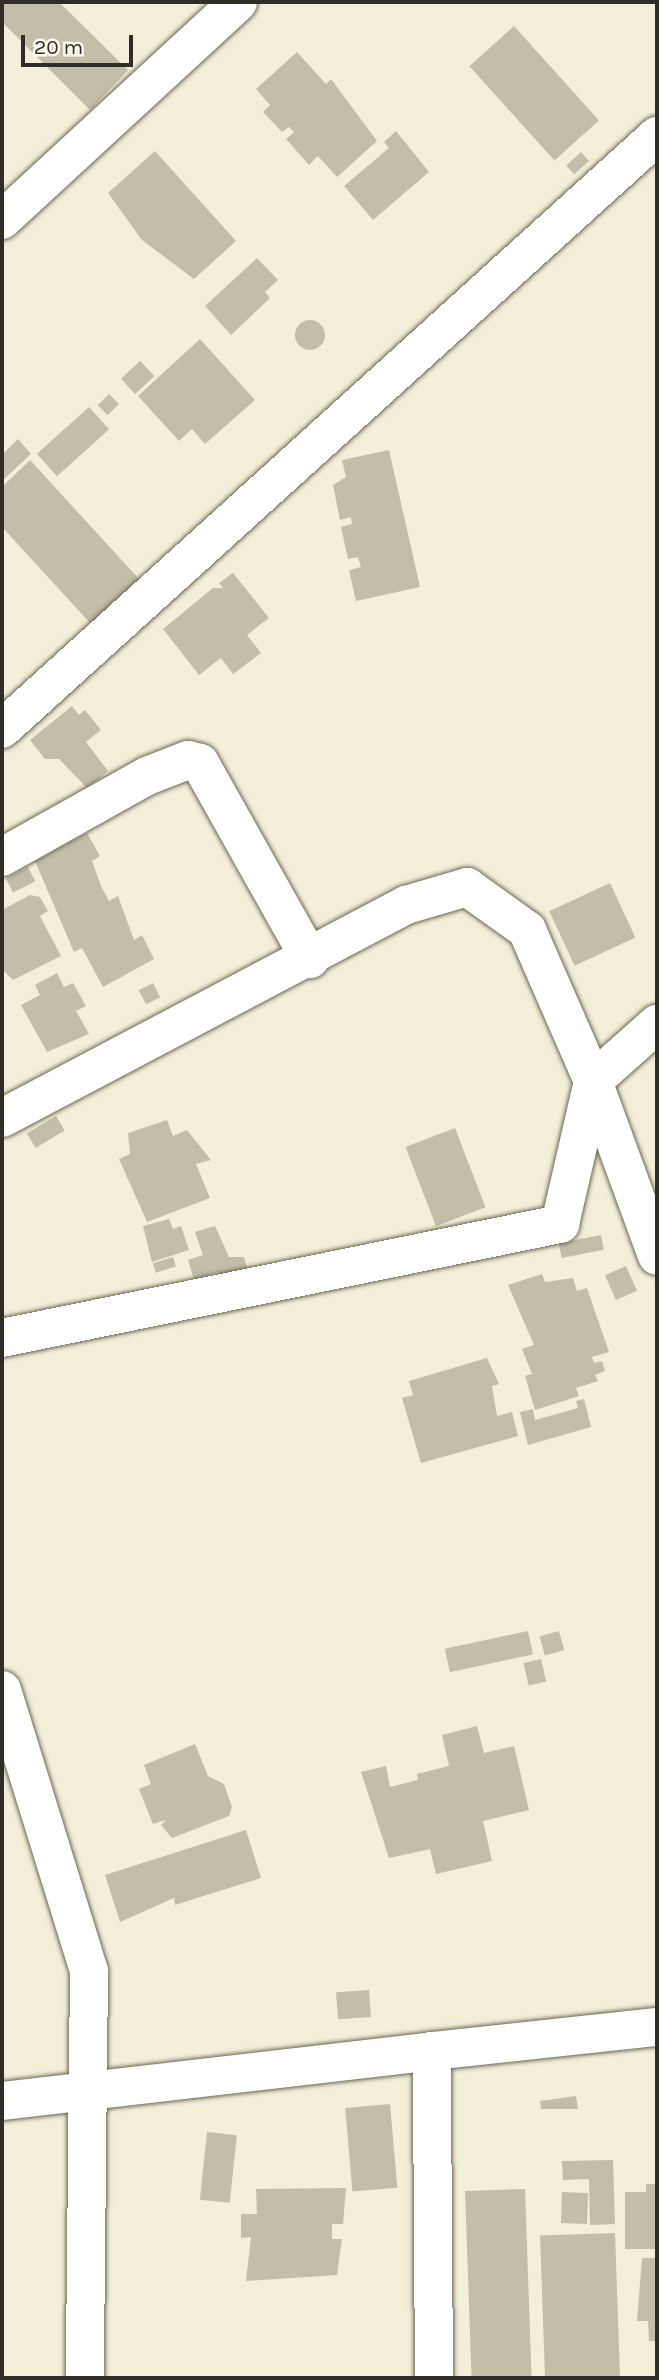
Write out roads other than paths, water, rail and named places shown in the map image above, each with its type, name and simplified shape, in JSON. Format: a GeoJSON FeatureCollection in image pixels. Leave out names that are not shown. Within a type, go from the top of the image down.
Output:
{"type":"FeatureCollection","features":[{"type":"Feature","properties":{"kind":"street"},"geometry":{"type":"LineString","coordinates":[[2,220],[239,2]]}},
{"type":"Feature","properties":{"kind":"street"},"geometry":{"type":"LineString","coordinates":[[2,729],[657,136]]}},
{"type":"Feature","properties":{"kind":"street"},"geometry":{"type":"LineString","coordinates":[[2,857],[147,776],[188,760],[200,763],[310,959]]}},
{"type":"Feature","properties":{"kind":"street"},"geometry":{"type":"LineString","coordinates":[[2,1118],[310,959],[406,905],[467,887],[527,930],[593,1081],[657,1256]]}},
{"type":"Feature","properties":{"kind":"street"},"geometry":{"type":"LineString","coordinates":[[2,1338],[560,1223],[593,1081],[657,1024]]}},
{"type":"Feature","properties":{"kind":"street"},"geometry":{"type":"LineString","coordinates":[[2,1690],[89,1971],[85,2087],[85,2378]]}},
{"type":"Feature","properties":{"kind":"street"},"geometry":{"type":"LineString","coordinates":[[2,2101],[85,2087],[657,2028]]}},
{"type":"Feature","properties":{"kind":"street"},"geometry":{"type":"LineString","coordinates":[[432,2051],[434,2378]]}}]}
